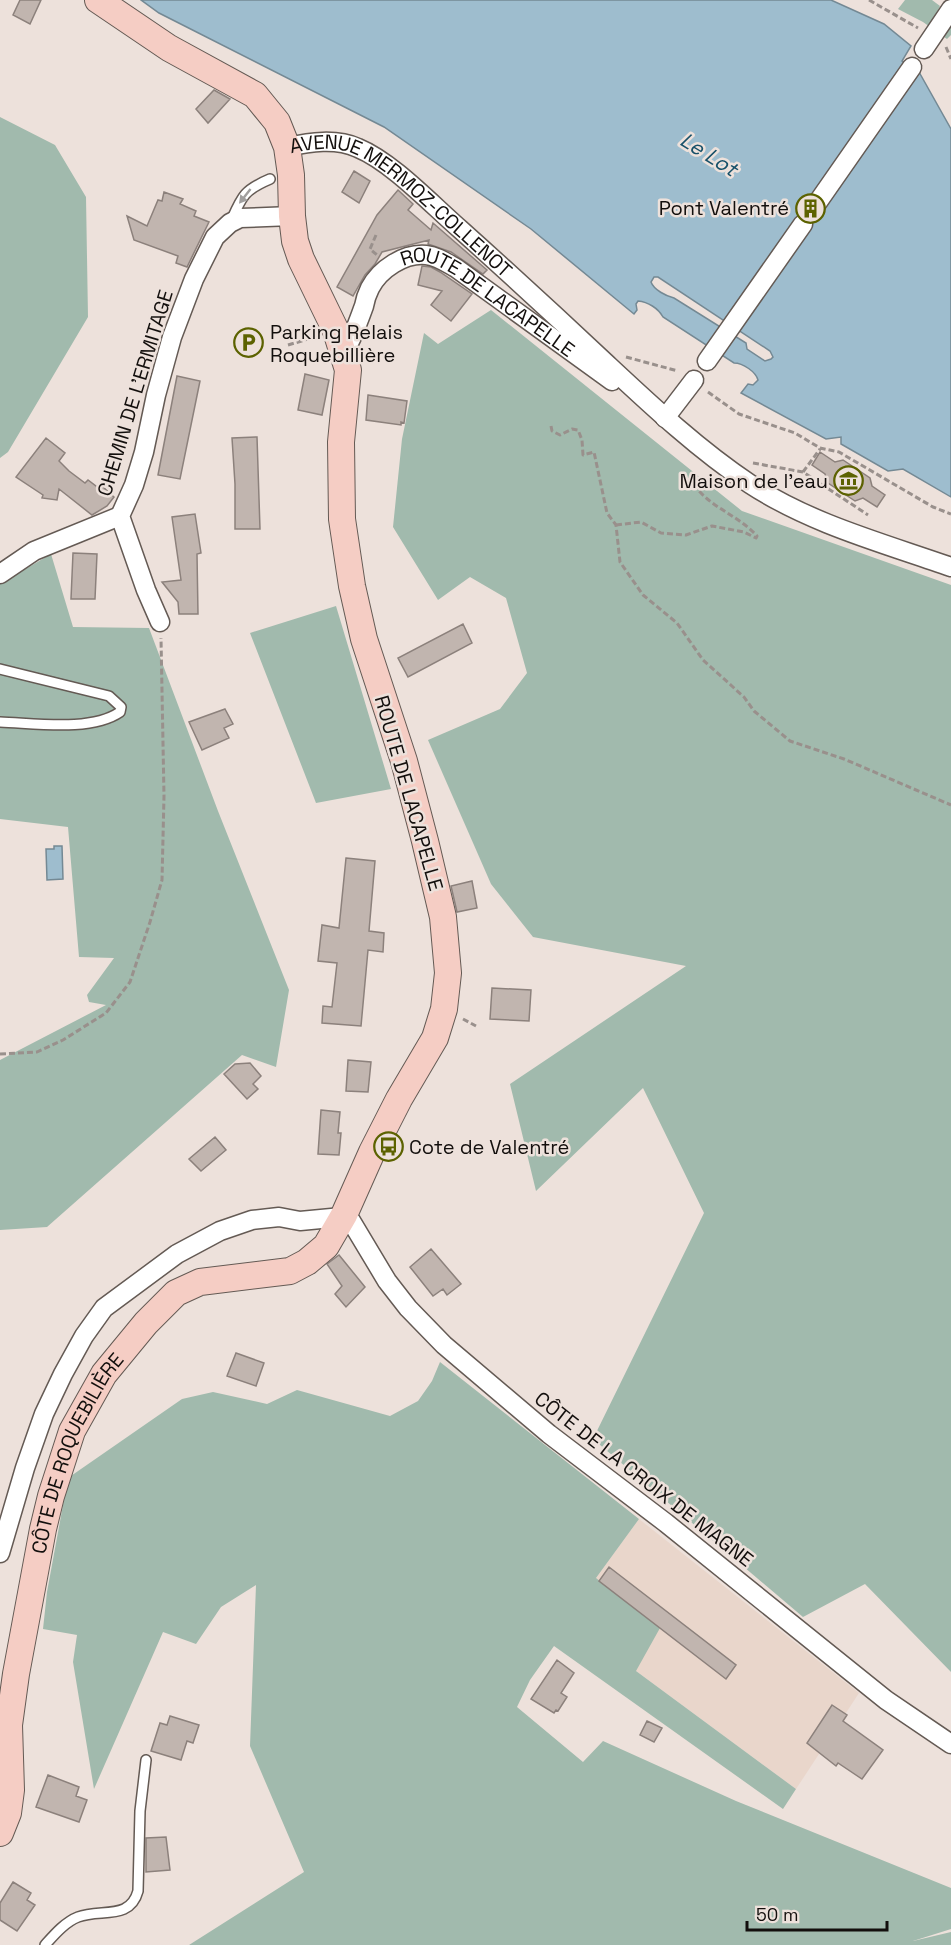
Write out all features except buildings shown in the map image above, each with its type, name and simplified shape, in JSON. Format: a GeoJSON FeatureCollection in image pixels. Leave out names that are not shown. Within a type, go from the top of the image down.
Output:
{"type":"FeatureCollection","features":[{"type":"Feature","properties":{"kind":"street","name":"AVENUE MERMOZ-COLLENOT"},"geometry":{"type":"LineString","coordinates":[[98,0],[169,48],[255,95],[277,122],[287,147],[338,141],[359,148],[387,165],[510,274],[665,418]]}},
{"type":"Feature","properties":{"kind":"street"},"geometry":{"type":"LineString","coordinates":[[924,40],[950,10]]}},
{"type":"Feature","properties":{"kind":"street"},"geometry":{"type":"LineString","coordinates":[[707,361],[912,67]]}},
{"type":"Feature","properties":{"kind":"street","name":"ROUTE DE LACAPELLE"},"geometry":{"type":"LineString","coordinates":[[287,147],[295,241],[301,259],[336,331],[348,370],[340,442],[342,519],[352,586],[364,639],[404,761],[425,841],[443,916],[448,974],[444,1009],[435,1038],[399,1099],[343,1216]]}},
{"type":"Feature","properties":{"kind":"street"},"geometry":{"type":"LineString","coordinates":[[230,223],[240,218],[292,216]]}},
{"type":"Feature","properties":{"kind":"street","name":"CHEMIN DE L'ERMITAGE"},"geometry":{"type":"LineString","coordinates":[[0,574],[34,551],[120,516],[134,485],[144,452],[171,338],[194,279],[215,237],[230,223]]}},
{"type":"Feature","properties":{"kind":"street","name":"ROUTE DE LACAPELLE"},"geometry":{"type":"LineString","coordinates":[[344,352],[351,341],[369,289],[380,274],[407,257],[426,255],[456,268],[574,355],[665,418]]}},
{"type":"Feature","properties":{"kind":"street"},"geometry":{"type":"LineString","coordinates":[[697,383],[665,418],[751,485],[810,518],[951,567]]}},
{"type":"Feature","properties":{"kind":"street","name":"CHEMIN DE L'ERMITAGE"},"geometry":{"type":"LineString","coordinates":[[120,516],[146,590],[160,622]]}},
{"type":"Feature","properties":{"kind":"street"},"geometry":{"type":"LineString","coordinates":[[0,1553],[25,1468],[44,1414],[84,1336],[104,1308],[177,1254],[220,1231],[252,1220],[279,1217],[300,1221],[343,1216]]}},
{"type":"Feature","properties":{"kind":"street","name":"CÔTE DE ROQUEBILIÈRE"},"geometry":{"type":"LineString","coordinates":[[0,1833],[8,1813],[11,1790],[9,1725],[16,1674],[43,1529],[72,1431],[104,1374],[146,1323],[176,1293],[200,1282],[290,1270],[307,1262],[326,1246],[343,1216]]}},
{"type":"Feature","properties":{"kind":"street","name":"CÔTE DE LA CROIX DE MAGNE"},"geometry":{"type":"LineString","coordinates":[[343,1216],[351,1221],[387,1281],[408,1308],[458,1357],[549,1434],[666,1523],[886,1700],[951,1744]]}},
{"type":"Feature","properties":{"kind":"street"},"geometry":{"type":"LineString","coordinates":[[300,1221],[326,1246]]}},
{"type":"Feature","properties":{"kind":"lane","name":"CHEMIN DE L'ERMITAGE"},"geometry":{"type":"LineString","coordinates":[[230,223],[241,199],[252,187],[270,179]]}},
{"type":"Feature","properties":{"kind":"lane"},"geometry":{"type":"LineString","coordinates":[[0,669],[110,696],[121,707],[120,712],[112,718],[93,722],[73,724],[0,722]]}},
{"type":"Feature","properties":{"kind":"lane"},"geometry":{"type":"LineString","coordinates":[[45,1945],[63,1926],[77,1917],[122,1911],[136,1900],[140,1811],[146,1760]]}},
{"type":"Feature","properties":{"kind":"path"},"geometry":{"type":"LineString","coordinates":[[869,0],[924,40]]}},
{"type":"Feature","properties":{"kind":"path"},"geometry":{"type":"LineString","coordinates":[[951,42],[946,47],[951,59]]}},
{"type":"Feature","properties":{"kind":"path"},"geometry":{"type":"LineString","coordinates":[[288,345],[316,337]]}},
{"type":"Feature","properties":{"kind":"path"},"geometry":{"type":"LineString","coordinates":[[697,383],[739,414],[795,433],[820,448],[839,452],[933,507],[951,514]]}},
{"type":"Feature","properties":{"kind":"path"},"geometry":{"type":"LineString","coordinates":[[551,426],[552,431],[560,435],[572,429],[578,430],[582,440],[583,455],[594,452],[607,513],[616,525],[620,561],[643,595],[677,623],[703,660],[744,697],[754,711],[790,741],[844,759],[951,805]]}},
{"type":"Feature","properties":{"kind":"path"},"geometry":{"type":"LineString","coordinates":[[803,472],[820,448]]}},
{"type":"Feature","properties":{"kind":"path"},"geometry":{"type":"LineString","coordinates":[[747,462],[803,472],[868,515]]}},
{"type":"Feature","properties":{"kind":"path"},"geometry":{"type":"LineString","coordinates":[[616,525],[641,522],[661,533],[686,535],[712,526],[744,532],[756,538],[757,536],[747,525],[703,497],[695,486],[696,484],[726,485],[717,478]]}},
{"type":"Feature","properties":{"kind":"path"},"geometry":{"type":"LineString","coordinates":[[0,1054],[37,1052],[63,1040],[106,1013],[130,981],[162,880],[164,796],[160,622]]}},
{"type":"Feature","properties":{"kind":"path"},"geometry":{"type":"LineString","coordinates":[[459,1017],[476,1026]]}},
{"type":"Feature","properties":{"kind":"shaded area"},"geometry":{"type":"Polygon","coordinates":[[[639,1519],[859,1693],[796,1789],[636,1671],[596,1578],[639,1519]]]}},
{"type":"Feature","properties":{"kind":"green space"},"geometry":{"type":"Polygon","coordinates":[[[905,0],[932,0],[940,6],[937,12],[951,23],[951,35],[947,39],[923,22],[898,9],[905,0]]]}},
{"type":"Feature","properties":{"kind":"green space"},"geometry":{"type":"Polygon","coordinates":[[[0,117],[55,145],[86,197],[88,317],[8,452],[0,458],[0,117]]]}},
{"type":"Feature","properties":{"kind":"green space"},"geometry":{"type":"Polygon","coordinates":[[[491,310],[742,511],[951,585],[951,1672],[865,1584],[803,1617],[593,1439],[704,1213],[643,1088],[536,1191],[510,1084],[686,966],[533,937],[491,884],[428,740],[500,709],[527,673],[506,598],[470,577],[438,600],[393,527],[402,439],[424,333],[438,344],[491,310]]]}},
{"type":"Feature","properties":{"kind":"green space"},"geometry":{"type":"Polygon","coordinates":[[[51,554],[73,627],[149,628],[289,990],[276,1067],[242,1055],[47,1227],[0,1230],[0,1060],[106,1005],[89,1002],[87,995],[114,958],[79,957],[68,827],[0,819],[0,584],[51,554]]]}},
{"type":"Feature","properties":{"kind":"green space"},"geometry":{"type":"Polygon","coordinates":[[[336,606],[391,789],[316,803],[250,633],[336,606]]]}},
{"type":"Feature","properties":{"kind":"green space"},"geometry":{"type":"Polygon","coordinates":[[[440,1362],[639,1519],[596,1578],[660,1628],[636,1671],[796,1789],[783,1809],[554,1646],[530,1680],[517,1707],[583,1762],[603,1741],[736,1801],[951,1888],[951,1929],[913,1941],[951,1932],[951,1945],[189,1945],[304,1872],[250,1746],[256,1585],[221,1607],[196,1644],[163,1632],[94,1789],[73,1662],[77,1635],[43,1629],[47,1592],[68,1478],[182,1399],[213,1392],[267,1404],[297,1390],[390,1416],[418,1401],[432,1381],[440,1362]]]}},
{"type":"Feature","properties":{"kind":"water","name":"Le Lot"},"geometry":{"type":"Polygon","coordinates":[[[141,0],[831,0],[884,24],[911,46],[902,61],[919,72],[951,129],[951,497],[903,469],[888,471],[841,444],[841,437],[826,439],[741,393],[748,384],[753,385],[758,380],[749,368],[734,363],[663,317],[656,308],[649,304],[638,301],[634,314],[531,229],[384,127],[159,13],[141,0]],[[654,277],[651,282],[655,288],[746,343],[747,349],[765,361],[773,357],[770,351],[658,277],[654,277]]]}},
{"type":"Feature","properties":{"kind":"water"},"geometry":{"type":"Polygon","coordinates":[[[54,846],[62,846],[63,879],[47,880],[46,849],[54,849],[54,846]]]}},
{"type":"Feature","properties":{"kind":"place","name":"Pont Valentré"},"geometry":{"type":"Point","coordinates":[810,208]}},
{"type":"Feature","properties":{"kind":"place","name":"Parking Relais Roquebillière"},"geometry":{"type":"Point","coordinates":[249,343]}},
{"type":"Feature","properties":{"kind":"place","name":"Maison de l'eau"},"geometry":{"type":"Point","coordinates":[849,481]}},
{"type":"Feature","properties":{"kind":"place","name":"Cote de Valentré"},"geometry":{"type":"Point","coordinates":[388,1147]}}]}
